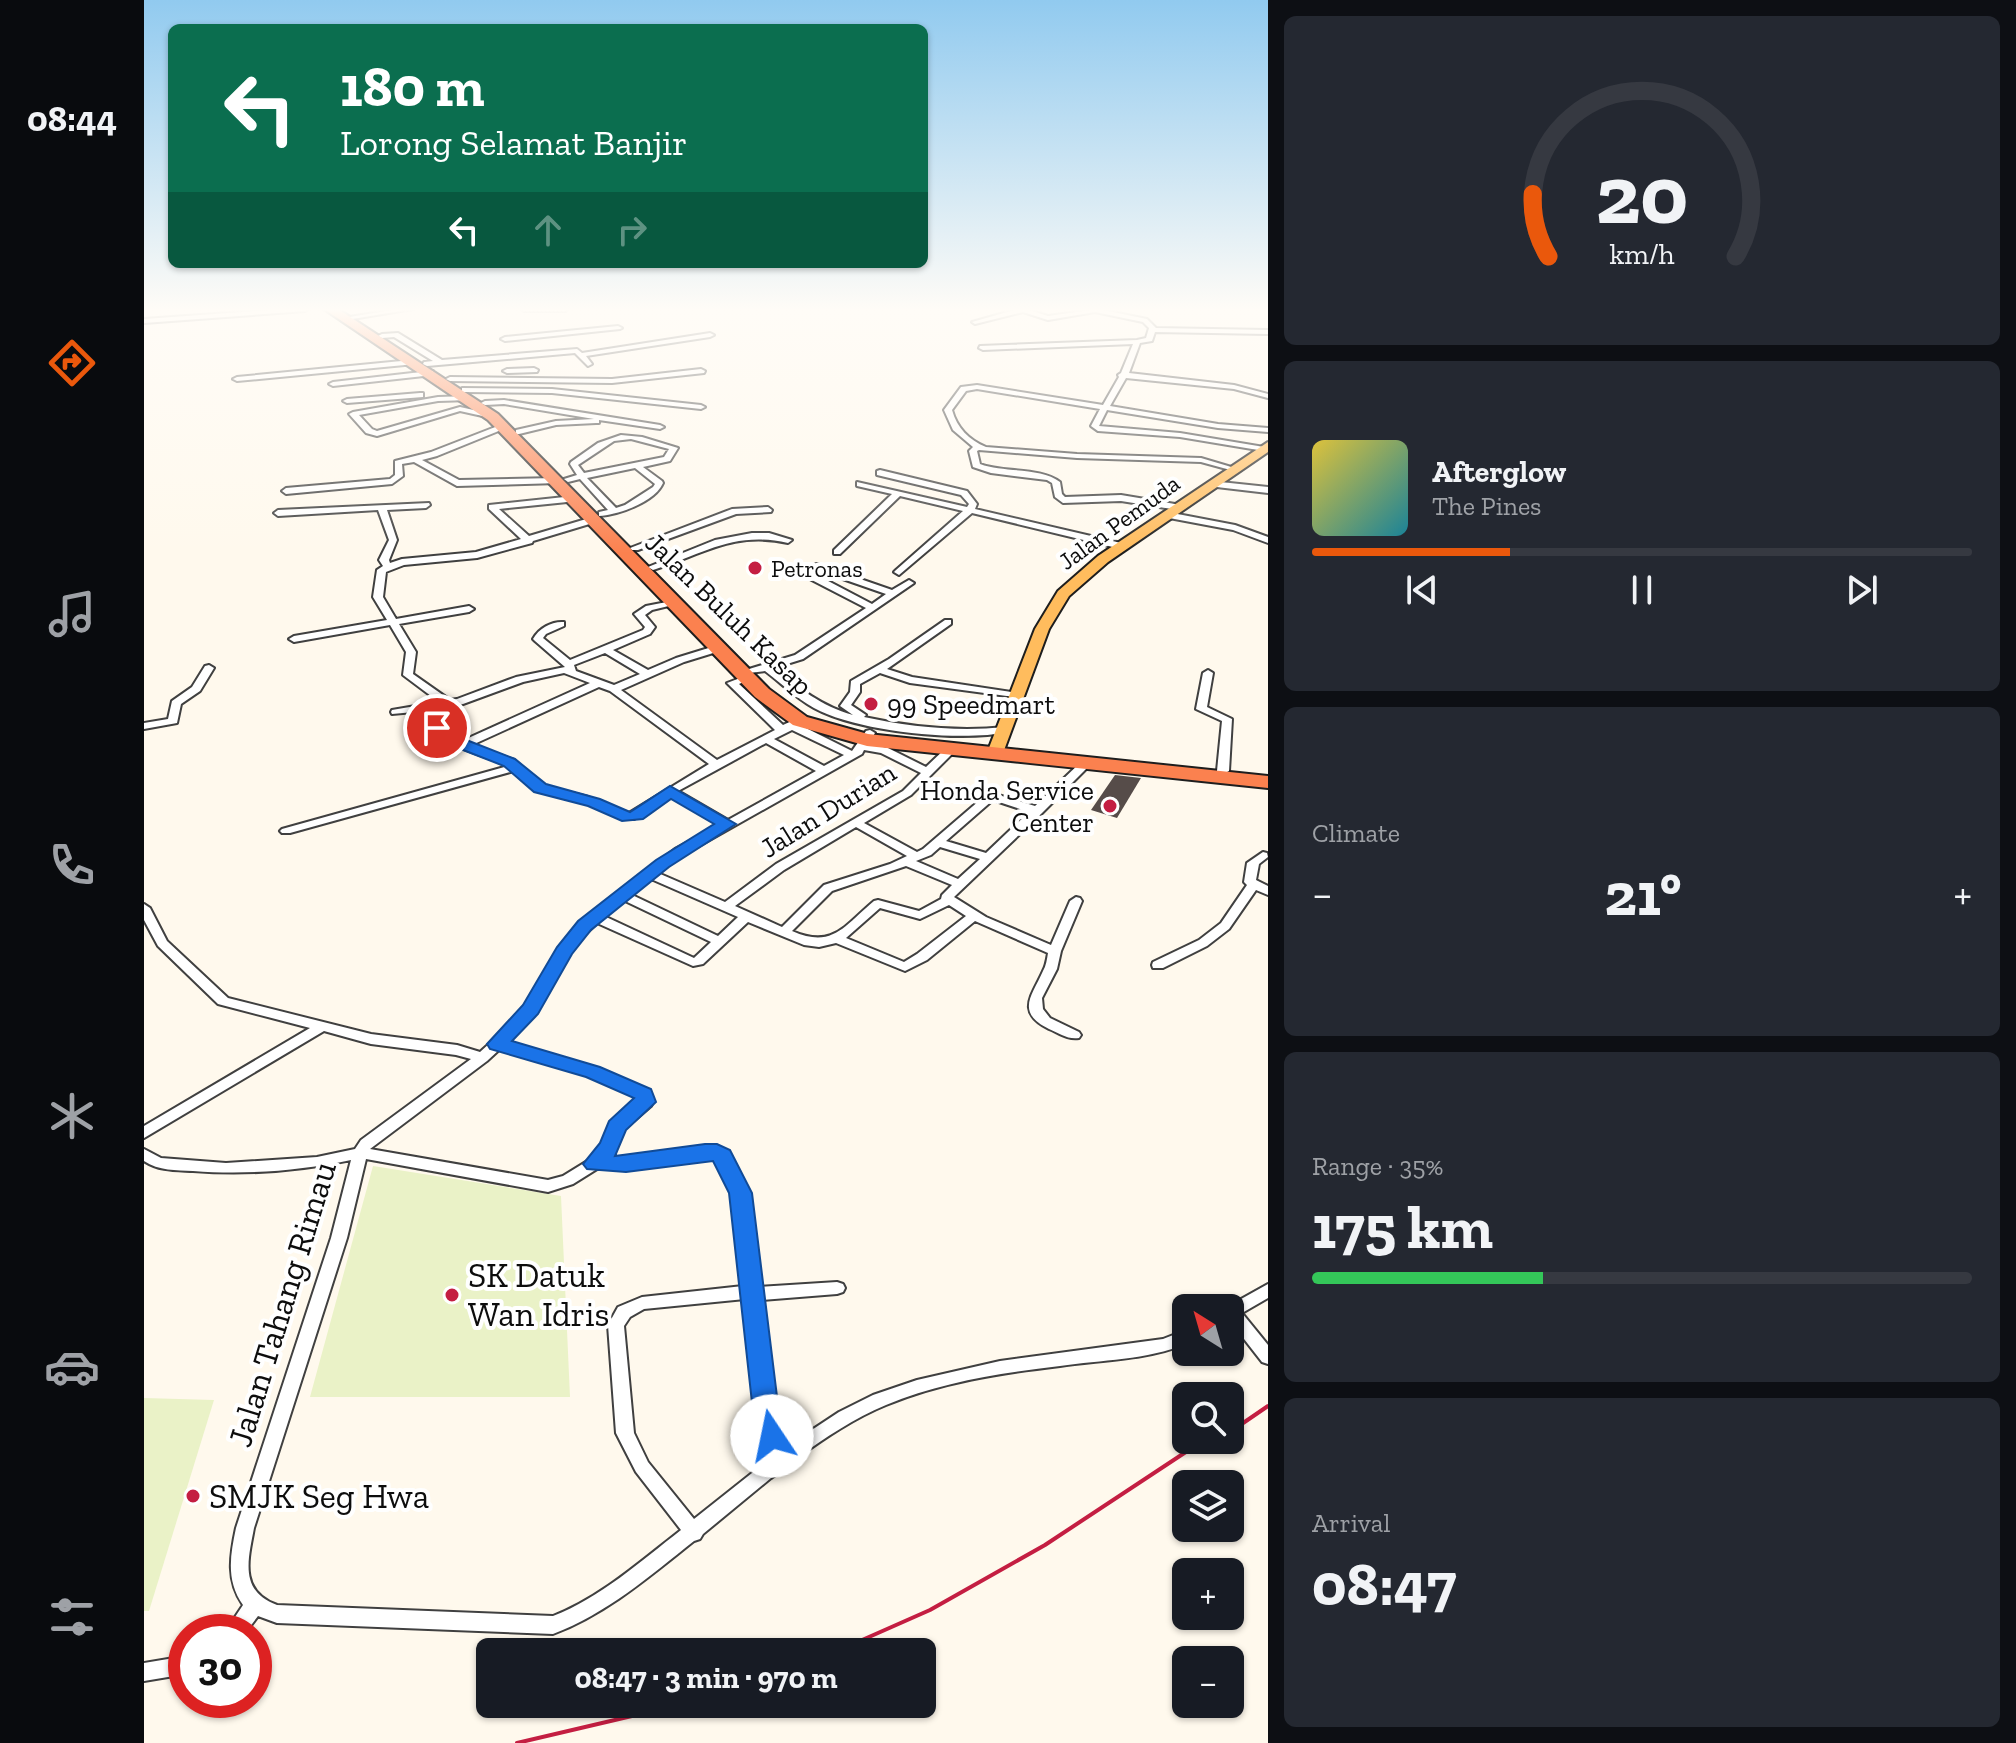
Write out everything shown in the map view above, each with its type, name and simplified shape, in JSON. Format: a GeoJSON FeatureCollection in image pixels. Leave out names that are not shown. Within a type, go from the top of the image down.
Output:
{"type":"FeatureCollection","features":[{"type":"Feature","properties":{"kind":"highway","name":"Jalan Buluh Kasap"},"geometry":{"type":"LineString","coordinates":[[458,390],[603,515],[781,698],[812,718],[866,739],[999,743],[1268,776]]}},
{"type":"Feature","properties":{"kind":"highway","name":"Jalan Buluh Kasap"},"geometry":{"type":"LineString","coordinates":[[603,515],[674,602],[719,648],[756,672],[792,726],[951,749],[999,743],[1086,763],[1268,782]]}},
{"type":"Feature","properties":{"kind":"main road","name":"Jalan Pemuda"},"geometry":{"type":"LineString","coordinates":[[999,743],[1037,640],[1056,604],[1081,576],[1266,448]]}},
{"type":"Feature","properties":{"kind":"street"},"geometry":{"type":"LineString","coordinates":[[537,390],[476,404],[377,434],[369,431],[353,414],[438,399],[476,404],[556,423],[615,421]]}},
{"type":"Feature","properties":{"kind":"street"},"geometry":{"type":"LineString","coordinates":[[966,390],[949,408],[948,415],[960,433],[977,447],[1009,452],[1201,460],[1234,469]]}},
{"type":"Feature","properties":{"kind":"street"},"geometry":{"type":"LineString","coordinates":[[985,390],[1218,426],[1268,430]]}},
{"type":"Feature","properties":{"kind":"street"},"geometry":{"type":"LineString","coordinates":[[1113,390],[1095,426],[1103,430],[1180,435],[1266,448]]}},
{"type":"Feature","properties":{"kind":"street"},"geometry":{"type":"LineString","coordinates":[[1247,390],[1268,396]]}},
{"type":"Feature","properties":{"kind":"street"},"geometry":{"type":"LineString","coordinates":[[286,491],[392,481],[399,476],[396,465],[415,459],[476,404],[573,392],[701,407]]}},
{"type":"Feature","properties":{"kind":"street"},"geometry":{"type":"LineString","coordinates":[[347,401],[504,402],[660,427]]}},
{"type":"Feature","properties":{"kind":"street"},"geometry":{"type":"LineString","coordinates":[[529,541],[492,507],[567,483],[670,458],[674,449],[628,435],[615,437],[574,464],[567,483]]}},
{"type":"Feature","properties":{"kind":"street"},"geometry":{"type":"LineString","coordinates":[[977,447],[973,451],[976,465],[991,471],[1053,479],[1063,500],[1121,498],[1235,528],[1268,540]]}},
{"type":"Feature","properties":{"kind":"street"},"geometry":{"type":"LineString","coordinates":[[415,459],[457,483],[567,483],[603,515]]}},
{"type":"Feature","properties":{"kind":"street"},"geometry":{"type":"LineString","coordinates":[[449,704],[408,675],[411,652],[380,602],[377,591],[381,571],[387,566],[470,556],[529,541],[628,507],[659,486],[637,466]]}},
{"type":"Feature","properties":{"kind":"street"},"geometry":{"type":"LineString","coordinates":[[880,473],[964,493],[972,499],[970,510],[899,572]]}},
{"type":"Feature","properties":{"kind":"street"},"geometry":{"type":"LineString","coordinates":[[860,484],[1121,546]]}},
{"type":"Feature","properties":{"kind":"street"},"geometry":{"type":"LineString","coordinates":[[1211,484],[1268,490]]}},
{"type":"Feature","properties":{"kind":"street"},"geometry":{"type":"LineString","coordinates":[[837,552],[898,493]]}},
{"type":"Feature","properties":{"kind":"street"},"geometry":{"type":"LineString","coordinates":[[278,513],[426,505]]}},
{"type":"Feature","properties":{"kind":"street"},"geometry":{"type":"LineString","coordinates":[[382,509],[393,540],[384,560],[387,566]]}},
{"type":"Feature","properties":{"kind":"street"},"geometry":{"type":"LineString","coordinates":[[635,548],[726,513],[768,510]]}},
{"type":"Feature","properties":{"kind":"street"},"geometry":{"type":"LineString","coordinates":[[653,567],[697,549],[754,534],[770,534],[788,540]]}},
{"type":"Feature","properties":{"kind":"street"},"geometry":{"type":"LineString","coordinates":[[873,608],[806,571],[817,567],[894,594]]}},
{"type":"Feature","properties":{"kind":"street"},"geometry":{"type":"LineString","coordinates":[[839,591],[854,580]]}},
{"type":"Feature","properties":{"kind":"street"},"geometry":{"type":"LineString","coordinates":[[756,672],[799,657],[909,583]]}},
{"type":"Feature","properties":{"kind":"street"},"geometry":{"type":"LineString","coordinates":[[396,712],[449,704],[527,677],[570,667],[651,629],[639,617],[641,612],[674,602]]}},
{"type":"Feature","properties":{"kind":"street"},"geometry":{"type":"LineString","coordinates":[[294,639],[469,609]]}},
{"type":"Feature","properties":{"kind":"street"},"geometry":{"type":"LineString","coordinates":[[929,773],[866,739],[845,706],[855,692],[855,683],[948,622]]}},
{"type":"Feature","properties":{"kind":"street"},"geometry":{"type":"LineString","coordinates":[[561,624],[542,632],[538,639],[570,667],[596,684],[614,689],[717,765]]}},
{"type":"Feature","properties":{"kind":"street"},"geometry":{"type":"LineString","coordinates":[[614,689],[719,648]]}},
{"type":"Feature","properties":{"kind":"street"},"geometry":{"type":"LineString","coordinates":[[605,649],[647,674]]}},
{"type":"Feature","properties":{"kind":"street"},"geometry":{"type":"LineString","coordinates":[[144,726],[173,721],[176,703],[196,689],[209,668]]}},
{"type":"Feature","properties":{"kind":"street"},"geometry":{"type":"LineString","coordinates":[[879,669],[920,682],[1018,696]]}},
{"type":"Feature","properties":{"kind":"street"},"geometry":{"type":"LineString","coordinates":[[1208,673],[1201,709],[1227,719],[1223,771]]}},
{"type":"Feature","properties":{"kind":"street"},"geometry":{"type":"LineString","coordinates":[[463,745],[596,684]]}},
{"type":"Feature","properties":{"kind":"street"},"geometry":{"type":"LineString","coordinates":[[429,707],[437,728],[463,745],[500,758],[540,788],[594,802],[628,817],[636,816],[670,791],[792,726]]}},
{"type":"Feature","properties":{"kind":"street"},"geometry":{"type":"LineString","coordinates":[[766,739],[823,770]]}},
{"type":"Feature","properties":{"kind":"street","name":"Jalan Tahang Rimau"},"geometry":{"type":"LineString","coordinates":[[255,1605],[247,1596],[238,1569],[245,1528],[330,1268],[360,1153],[374,1137],[498,1044],[531,1009],[563,951],[595,917],[679,852],[823,770],[866,739]]}},
{"type":"Feature","properties":{"kind":"street","name":"Jalan Durian"},"geometry":{"type":"LineString","coordinates":[[726,907],[773,872],[904,794],[951,749]]}},
{"type":"Feature","properties":{"kind":"street"},"geometry":{"type":"LineString","coordinates":[[947,901],[947,894],[1086,763]]}},
{"type":"Feature","properties":{"kind":"street"},"geometry":{"type":"LineString","coordinates":[[286,831],[515,767]]}},
{"type":"Feature","properties":{"kind":"street"},"geometry":{"type":"LineString","coordinates":[[670,791],[727,824]]}},
{"type":"Feature","properties":{"kind":"street"},"geometry":{"type":"LineString","coordinates":[[784,932],[828,888],[912,860],[940,843],[991,796],[1038,811]]}},
{"type":"Feature","properties":{"kind":"street"},"geometry":{"type":"LineString","coordinates":[[855,822],[912,860],[959,884]]}},
{"type":"Feature","properties":{"kind":"street"},"geometry":{"type":"LineString","coordinates":[[940,843],[987,857]]}},
{"type":"Feature","properties":{"kind":"street"},"geometry":{"type":"LineString","coordinates":[[1263,856],[1253,863],[1250,879],[1253,885],[1268,891]]}},
{"type":"Feature","properties":{"kind":"street"},"geometry":{"type":"LineString","coordinates":[[649,874],[784,932],[819,943],[837,939],[878,904],[920,915],[947,901]]}},
{"type":"Feature","properties":{"kind":"street"},"geometry":{"type":"LineString","coordinates":[[1158,965],[1203,943],[1225,926],[1253,885]]}},
{"type":"Feature","properties":{"kind":"street"},"geometry":{"type":"LineString","coordinates":[[622,895],[720,942]]}},
{"type":"Feature","properties":{"kind":"street"},"geometry":{"type":"LineString","coordinates":[[947,901],[973,916],[1055,951]]}},
{"type":"Feature","properties":{"kind":"street"},"geometry":{"type":"LineString","coordinates":[[1074,1035],[1045,1021],[1036,1010],[1035,998],[1051,969],[1055,951],[1076,901]]}},
{"type":"Feature","properties":{"kind":"street"},"geometry":{"type":"LineString","coordinates":[[144,908],[162,943],[215,996],[233,1005],[371,1039],[462,1051],[482,1058]]}},
{"type":"Feature","properties":{"kind":"street"},"geometry":{"type":"LineString","coordinates":[[595,917],[688,961],[698,961],[747,916]]}},
{"type":"Feature","properties":{"kind":"street"},"geometry":{"type":"LineString","coordinates":[[837,939],[905,967],[973,916]]}},
{"type":"Feature","properties":{"kind":"street"},"geometry":{"type":"LineString","coordinates":[[144,1133],[323,1026]]}},
{"type":"Feature","properties":{"kind":"street"},"geometry":{"type":"LineString","coordinates":[[144,1154],[151,1166],[226,1168],[317,1162],[360,1153],[548,1186],[568,1180],[594,1164],[610,1147],[617,1127],[646,1102],[643,1094],[593,1072],[498,1044]]}},
{"type":"Feature","properties":{"kind":"street"},"geometry":{"type":"LineString","coordinates":[[594,1164],[626,1164],[705,1152],[717,1152],[722,1156],[740,1193],[767,1421],[772,1436],[788,1457]]}},
{"type":"Feature","properties":{"kind":"street"},"geometry":{"type":"LineString","coordinates":[[694,1533],[656,1487],[629,1442],[622,1416],[616,1325],[624,1312],[642,1303],[837,1288]]}},
{"type":"Feature","properties":{"kind":"street"},"geometry":{"type":"LineString","coordinates":[[1244,1305],[1268,1290]]}},
{"type":"Feature","properties":{"kind":"street"},"geometry":{"type":"LineString","coordinates":[[1244,1328],[1268,1357]]}},
{"type":"Feature","properties":{"kind":"street"},"geometry":{"type":"LineString","coordinates":[[248,1614],[255,1605],[264,1611],[286,1615],[553,1625],[570,1620],[694,1533],[788,1457],[845,1417],[907,1391],[1020,1366],[1172,1343]]}},
{"type":"Feature","properties":{"kind":"street"},"geometry":{"type":"LineString","coordinates":[[144,1672],[168,1668]]}},
{"type":"Feature","properties":{"kind":"green space"},"geometry":{"type":"Polygon","coordinates":[[[373,1166],[561,1196],[570,1397],[310,1397],[373,1166]]]}},
{"type":"Feature","properties":{"kind":"green space"},"geometry":{"type":"Polygon","coordinates":[[[144,1398],[214,1400],[149,1611],[144,1611],[144,1398]]]}},
{"type":"Feature","properties":{"kind":"building","name":"Honda Service Center"},"geometry":{"type":"Polygon","coordinates":[[[1115,775],[1141,778],[1117,818],[1091,810],[1115,775]]]}},
{"type":"Feature","properties":{"kind":"railway"},"geometry":{"type":"LineString","coordinates":[[1244,1422],[1268,1406]]}},
{"type":"Feature","properties":{"kind":"railway"},"geometry":{"type":"LineString","coordinates":[[867,1638],[930,1610],[1045,1545],[1183,1454]]}},
{"type":"Feature","properties":{"kind":"railway"},"geometry":{"type":"LineString","coordinates":[[517,1743],[623,1718]]}},
{"type":"Feature","properties":{"kind":"place","name":"Petronas"},"geometry":{"type":"Point","coordinates":[755,568]}},
{"type":"Feature","properties":{"kind":"place","name":"99 Speedmart"},"geometry":{"type":"Point","coordinates":[871,704]}},
{"type":"Feature","properties":{"kind":"place","name":"Honda Service Center"},"geometry":{"type":"Point","coordinates":[1110,806]}},
{"type":"Feature","properties":{"kind":"place","name":"SK Datuk Wan Idris"},"geometry":{"type":"Point","coordinates":[452,1295]}},
{"type":"Feature","properties":{"kind":"place","name":"SMJK Seg Hwa"},"geometry":{"type":"Point","coordinates":[193,1496]}},
{"type":"Feature","properties":{"kind":"route"},"geometry":{"type":"LineString","coordinates":[[437,728],[463,745],[510,762],[540,788],[576,796],[628,817],[636,816],[670,791],[727,824],[662,864],[584,926],[563,951],[531,1009],[498,1044],[593,1072],[636,1088],[643,1094],[646,1102],[623,1119],[607,1152],[594,1164],[626,1164],[705,1152],[717,1152],[722,1156],[740,1193],[767,1421],[772,1436]]}}]}
